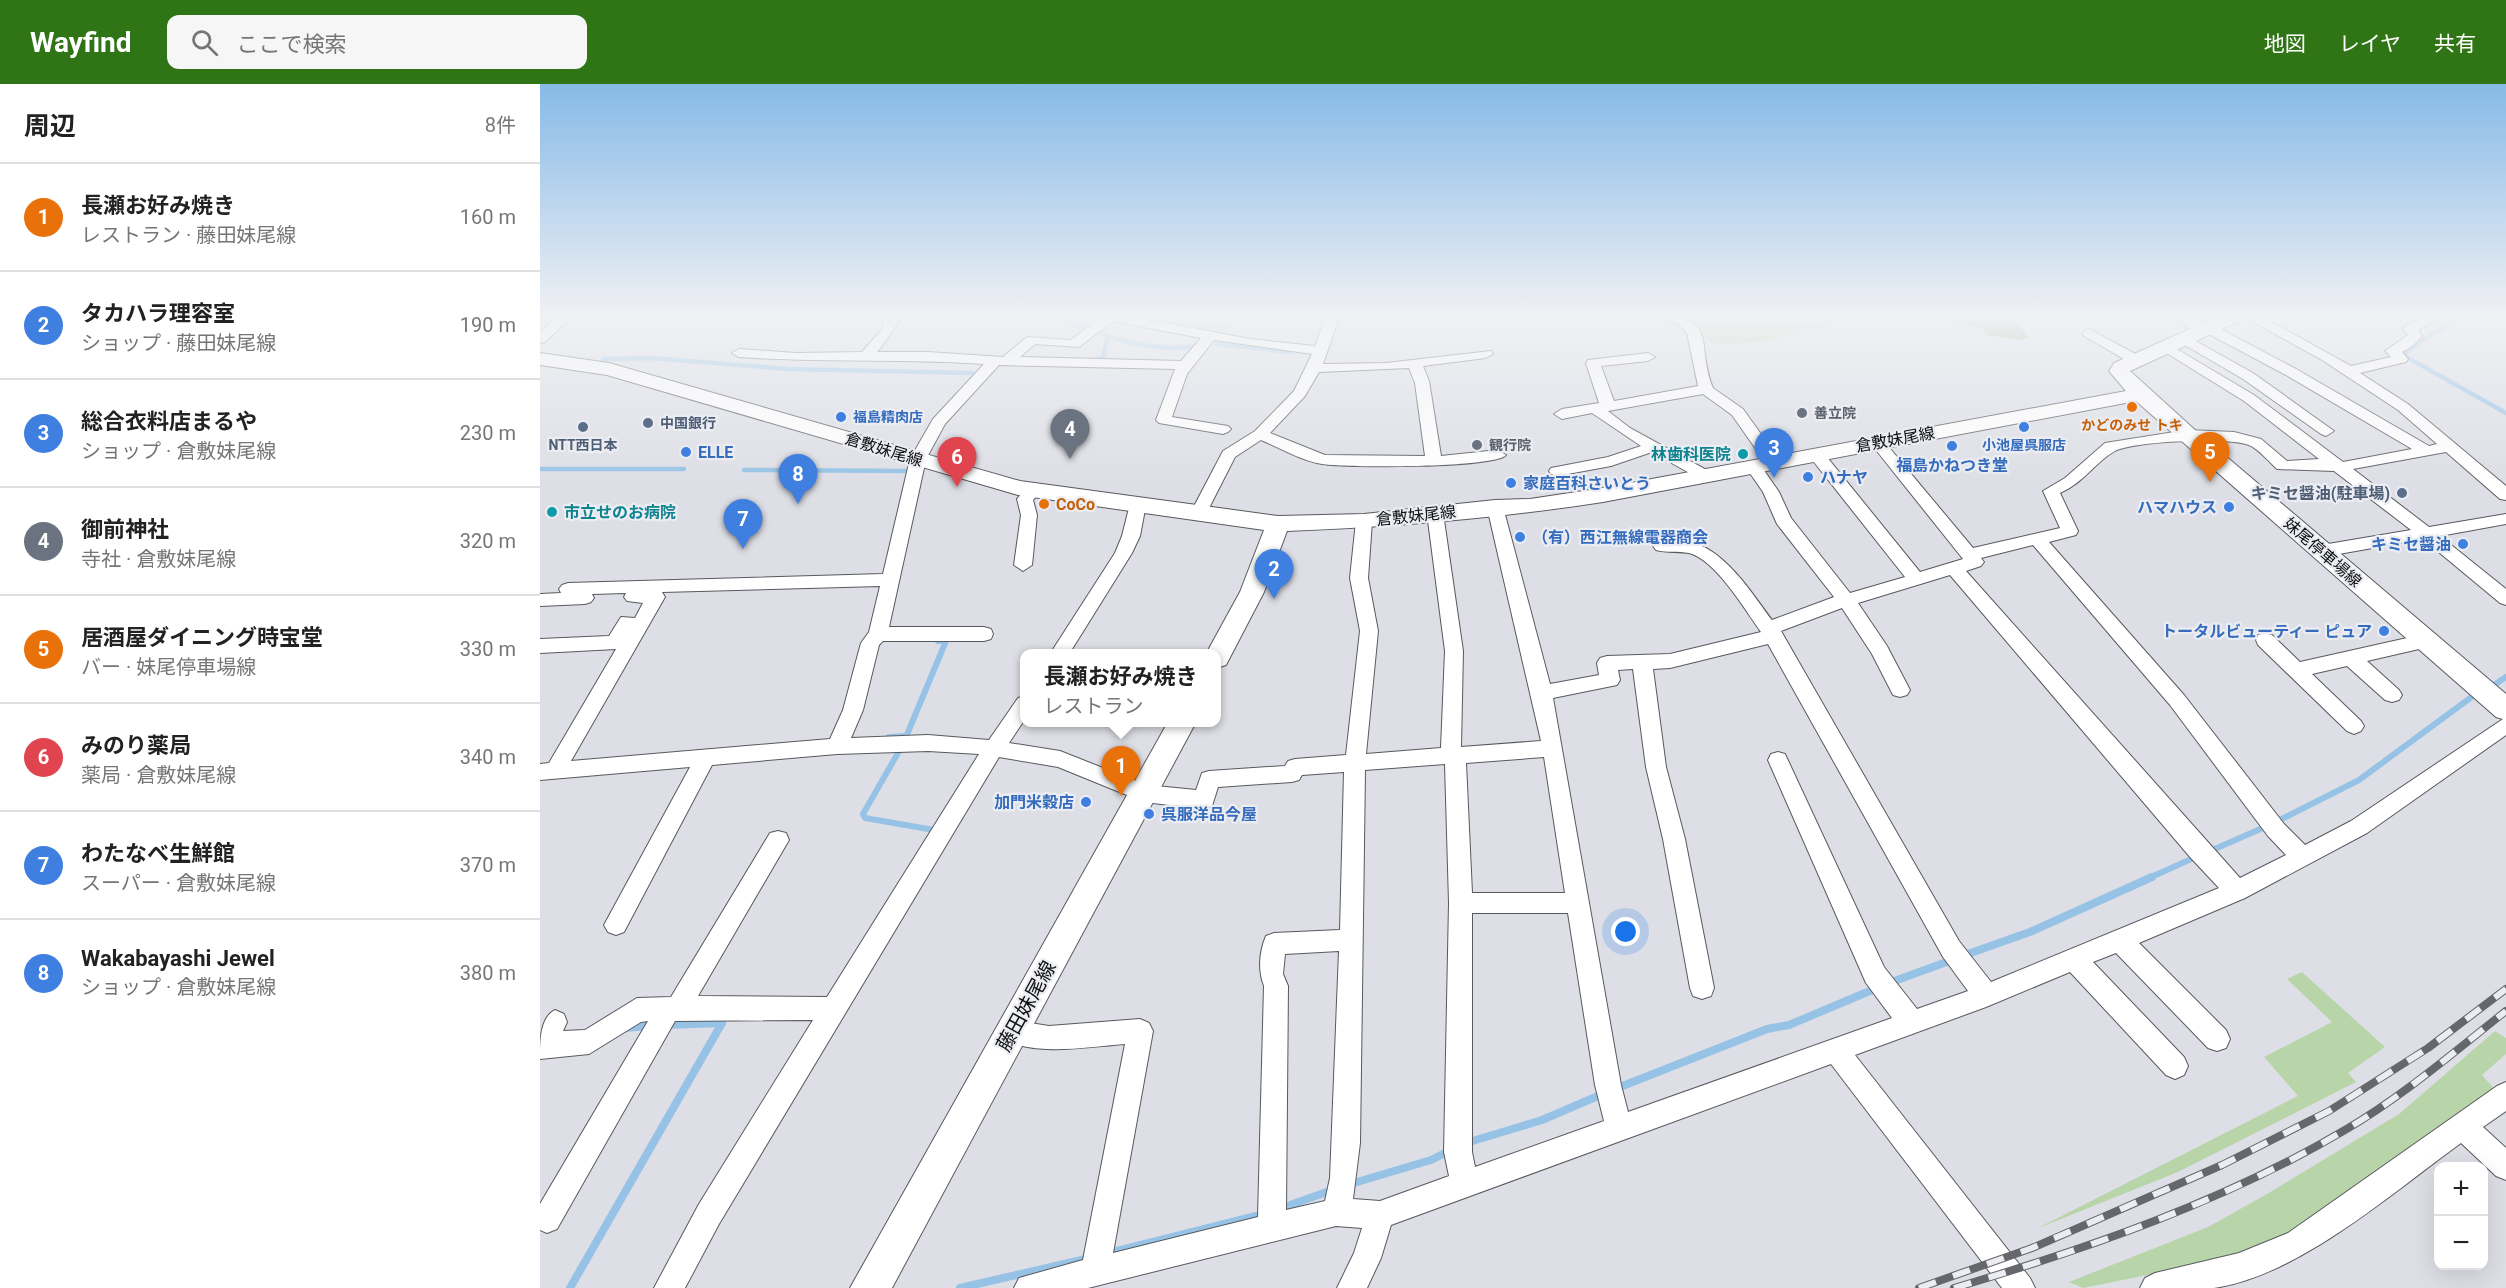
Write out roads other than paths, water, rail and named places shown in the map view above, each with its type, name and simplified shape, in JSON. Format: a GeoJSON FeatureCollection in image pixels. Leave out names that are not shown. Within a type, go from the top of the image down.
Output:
{"type":"FeatureCollection","features":[{"type":"Feature","properties":{"kind":"main road","name":"倉敷妹尾線"},"geometry":{"type":"LineString","coordinates":[[617,371],[1033,491],[1278,524],[1364,521],[1495,507],[1530,506],[1706,476],[1816,453],[2140,394]]}},
{"type":"Feature","properties":{"kind":"main road"},"geometry":{"type":"LineString","coordinates":[[2119,371],[2140,394]]}},
{"type":"Feature","properties":{"kind":"main road","name":"妹尾停車場線"},"geometry":{"type":"LineString","coordinates":[[2140,394],[2506,710]]}},
{"type":"Feature","properties":{"kind":"main road"},"geometry":{"type":"LineString","coordinates":[[1221,650],[1252,592],[1278,524]]}},
{"type":"Feature","properties":{"kind":"main road","name":"藤田妹尾線"},"geometry":{"type":"LineString","coordinates":[[870,1288],[1180,727]]}},
{"type":"Feature","properties":{"kind":"street"},"geometry":{"type":"LineString","coordinates":[[839,741],[853,710],[870,643],[878,634],[888,580],[918,459],[938,422],[994,371]]}},
{"type":"Feature","properties":{"kind":"street"},"geometry":{"type":"LineString","coordinates":[[1179,371],[1175,379],[1164,420],[1223,429]]}},
{"type":"Feature","properties":{"kind":"street"},"geometry":{"type":"LineString","coordinates":[[1199,512],[1229,454],[1260,434],[1300,393],[1312,371]]}},
{"type":"Feature","properties":{"kind":"street"},"geometry":{"type":"LineString","coordinates":[[1417,371],[1419,380],[1422,381],[1434,461]]}},
{"type":"Feature","properties":{"kind":"street"},"geometry":{"type":"LineString","coordinates":[[1595,371],[1602,407],[1625,431],[1706,476]]}},
{"type":"Feature","properties":{"kind":"street"},"geometry":{"type":"LineString","coordinates":[[1700,371],[1712,397],[1733,408],[1763,464],[1770,492],[1783,520],[1845,600],[1880,651],[1900,690]]}},
{"type":"Feature","properties":{"kind":"street"},"geometry":{"type":"LineString","coordinates":[[2213,371],[2426,533],[2506,599]]}},
{"type":"Feature","properties":{"kind":"street"},"geometry":{"type":"LineString","coordinates":[[2238,371],[2248,376],[2326,431]]}},
{"type":"Feature","properties":{"kind":"street"},"geometry":{"type":"LineString","coordinates":[[2289,371],[2427,451]]}},
{"type":"Feature","properties":{"kind":"street"},"geometry":{"type":"LineString","coordinates":[[2348,371],[2403,407],[2506,495]]}},
{"type":"Feature","properties":{"kind":"street"},"geometry":{"type":"LineString","coordinates":[[1563,414],[1707,389]]}},
{"type":"Feature","properties":{"kind":"street"},"geometry":{"type":"LineString","coordinates":[[1260,434],[1323,460],[1434,461],[1498,455]]}},
{"type":"Feature","properties":{"kind":"street"},"geometry":{"type":"LineString","coordinates":[[1969,555],[2070,531],[2051,491],[2071,482],[2110,446],[2187,435],[2234,437],[2256,442],[2283,466],[2325,464],[2340,467],[2448,447]]}},
{"type":"Feature","properties":{"kind":"street"},"geometry":{"type":"LineString","coordinates":[[1542,693],[1610,680],[1606,663],[1670,661],[1772,633],[1813,610],[1975,562],[1877,442]]}},
{"type":"Feature","properties":{"kind":"street"},"geometry":{"type":"LineString","coordinates":[[1557,471],[1611,461],[1653,447]]}},
{"type":"Feature","properties":{"kind":"street"},"geometry":{"type":"LineString","coordinates":[[1816,453],[1916,579]]}},
{"type":"Feature","properties":{"kind":"street"},"geometry":{"type":"LineString","coordinates":[[1023,565],[1029,515],[1025,499],[1033,491]]}},
{"type":"Feature","properties":{"kind":"street"},"geometry":{"type":"LineString","coordinates":[[1062,649],[1123,553],[1131,536],[1138,504]]}},
{"type":"Feature","properties":{"kind":"street"},"geometry":{"type":"LineString","coordinates":[[1495,507],[1542,693],[1609,1090],[1620,1130]]}},
{"type":"Feature","properties":{"kind":"street"},"geometry":{"type":"LineString","coordinates":[[1435,513],[1454,651],[1453,754],[1461,903],[1458,1144],[1464,1184]]}},
{"type":"Feature","properties":{"kind":"street"},"geometry":{"type":"LineString","coordinates":[[2322,551],[2506,519]]}},
{"type":"Feature","properties":{"kind":"street"},"geometry":{"type":"LineString","coordinates":[[1340,1193],[1352,940],[1355,764],[1369,631],[1359,579],[1364,521]]}},
{"type":"Feature","properties":{"kind":"street"},"geometry":{"type":"LineString","coordinates":[[2037,539],[2177,700],[2271,822],[2302,857]]}},
{"type":"Feature","properties":{"kind":"street"},"geometry":{"type":"LineString","coordinates":[[1662,546],[1693,548],[1707,555],[1728,574],[1772,633],[1956,955],[1986,996]]}},
{"type":"Feature","properties":{"kind":"street"},"geometry":{"type":"LineString","coordinates":[[1954,568],[2236,891]]}},
{"type":"Feature","properties":{"kind":"street"},"geometry":{"type":"LineString","coordinates":[[540,600],[581,592],[654,591],[888,580]]}},
{"type":"Feature","properties":{"kind":"street"},"geometry":{"type":"LineString","coordinates":[[540,645],[615,643],[654,591]]}},
{"type":"Feature","properties":{"kind":"street"},"geometry":{"type":"LineString","coordinates":[[548,771],[654,591]]}},
{"type":"Feature","properties":{"kind":"street"},"geometry":{"type":"LineString","coordinates":[[878,634],[984,634]]}},
{"type":"Feature","properties":{"kind":"street"},"geometry":{"type":"LineString","coordinates":[[2265,639],[2354,726]]}},
{"type":"Feature","properties":{"kind":"street"},"geometry":{"type":"LineString","coordinates":[[2297,670],[2425,641]]}},
{"type":"Feature","properties":{"kind":"street"},"geometry":{"type":"LineString","coordinates":[[2351,658],[2392,695]]}},
{"type":"Feature","properties":{"kind":"street"},"geometry":{"type":"LineString","coordinates":[[1642,662],[1656,767],[1674,839],[1702,988]]}},
{"type":"Feature","properties":{"kind":"street"},"geometry":{"type":"LineString","coordinates":[[669,1288],[709,1214],[994,748],[1020,710]]}},
{"type":"Feature","properties":{"kind":"street"},"geometry":{"type":"LineString","coordinates":[[1029,1288],[1097,1261],[1271,1215],[1340,1193],[1380,1215],[1986,996],[2236,891],[2302,857],[2359,827],[2506,725]]}},
{"type":"Feature","properties":{"kind":"street"},"geometry":{"type":"LineString","coordinates":[[548,771],[705,758],[839,741],[903,743],[994,748],[1060,759],[1144,793],[1204,800],[1209,779],[1292,774],[1295,767],[1553,748]]}},
{"type":"Feature","properties":{"kind":"street"},"geometry":{"type":"LineString","coordinates":[[616,925],[705,758]]}},
{"type":"Feature","properties":{"kind":"street"},"geometry":{"type":"LineString","coordinates":[[1778,760],[1882,986],[1913,1023]]}},
{"type":"Feature","properties":{"kind":"street"},"geometry":{"type":"LineString","coordinates":[[547,1219],[666,1018],[778,840]]}},
{"type":"Feature","properties":{"kind":"street"},"geometry":{"type":"LineString","coordinates":[[1461,903],[1577,903]]}},
{"type":"Feature","properties":{"kind":"street"},"geometry":{"type":"LineString","coordinates":[[1271,1215],[1276,986],[1270,974],[1274,944],[1352,940]]}},
{"type":"Feature","properties":{"kind":"street"},"geometry":{"type":"LineString","coordinates":[[2120,940],[2217,1039]]}},
{"type":"Feature","properties":{"kind":"street"},"geometry":{"type":"LineString","coordinates":[[2074,959],[2175,1066]]}},
{"type":"Feature","properties":{"kind":"street"},"geometry":{"type":"LineString","coordinates":[[543,1038],[589,1042],[637,1010],[666,1018],[734,1007],[834,1009]]}},
{"type":"Feature","properties":{"kind":"street"},"geometry":{"type":"LineString","coordinates":[[1011,1032],[1049,1038],[1140,1031],[1097,1261]]}},
{"type":"Feature","properties":{"kind":"street"},"geometry":{"type":"LineString","coordinates":[[1836,1051],[2018,1285]]}},
{"type":"Feature","properties":{"kind":"street"},"geometry":{"type":"LineString","coordinates":[[2155,1288],[2239,1267],[2297,1244],[2506,1095]]}},
{"type":"Feature","properties":{"kind":"street"},"geometry":{"type":"LineString","coordinates":[[2462,1126],[2506,1166]]}},
{"type":"Feature","properties":{"kind":"street"},"geometry":{"type":"LineString","coordinates":[[1352,1288],[1367,1258],[1380,1215]]}},
{"type":"Feature","properties":{"kind":"waterway"},"geometry":{"type":"LineString","coordinates":[[889,371],[973,373]]}},
{"type":"Feature","properties":{"kind":"waterway"},"geometry":{"type":"LineString","coordinates":[[2432,371],[2506,413]]}},
{"type":"Feature","properties":{"kind":"waterway"},"geometry":{"type":"LineString","coordinates":[[540,469],[684,469]]}},
{"type":"Feature","properties":{"kind":"waterway"},"geometry":{"type":"LineString","coordinates":[[744,470],[909,471]]}},
{"type":"Feature","properties":{"kind":"waterway"},"geometry":{"type":"LineString","coordinates":[[906,736],[946,641],[938,641]]}},
{"type":"Feature","properties":{"kind":"waterway"},"geometry":{"type":"LineString","coordinates":[[2494,685],[2506,677]]}},
{"type":"Feature","properties":{"kind":"waterway"},"geometry":{"type":"LineString","coordinates":[[2208,852],[2274,823],[2359,780],[2477,693]]}},
{"type":"Feature","properties":{"kind":"waterway"},"geometry":{"type":"LineString","coordinates":[[889,737],[906,736]]}},
{"type":"Feature","properties":{"kind":"waterway"},"geometry":{"type":"LineString","coordinates":[[902,746],[863,814],[865,818],[934,830]]}},
{"type":"Feature","properties":{"kind":"waterway"},"geometry":{"type":"LineString","coordinates":[[2149,878],[2198,856]]}},
{"type":"Feature","properties":{"kind":"waterway"},"geometry":{"type":"LineString","coordinates":[[1962,956],[2030,932],[2152,877]]}},
{"type":"Feature","properties":{"kind":"waterway"},"geometry":{"type":"LineString","coordinates":[[1889,983],[1952,960]]}},
{"type":"Feature","properties":{"kind":"waterway"},"geometry":{"type":"LineString","coordinates":[[1615,1089],[1767,1029],[1789,1025],[1877,988]]}},
{"type":"Feature","properties":{"kind":"waterway"},"geometry":{"type":"LineString","coordinates":[[570,1288],[722,1023],[666,1025]]}},
{"type":"Feature","properties":{"kind":"waterway"},"geometry":{"type":"LineString","coordinates":[[624,1028],[650,1026]]}},
{"type":"Feature","properties":{"kind":"waterway"},"geometry":{"type":"LineString","coordinates":[[1466,1143],[1542,1120],[1605,1093]]}},
{"type":"Feature","properties":{"kind":"waterway"},"geometry":{"type":"LineString","coordinates":[[1347,1185],[1431,1160],[1451,1150]]}},
{"type":"Feature","properties":{"kind":"waterway"},"geometry":{"type":"LineString","coordinates":[[1279,1209],[1335,1189]]}},
{"type":"Feature","properties":{"kind":"waterway"},"geometry":{"type":"LineString","coordinates":[[1105,1254],[1264,1214]]}},
{"type":"Feature","properties":{"kind":"waterway"},"geometry":{"type":"LineString","coordinates":[[960,1288],[1090,1258]]}},
{"type":"Feature","properties":{"kind":"railway"},"geometry":{"type":"LineString","coordinates":[[1919,1288],[2032,1248],[2222,1165],[2329,1111],[2428,1048],[2506,989]]}},
{"type":"Feature","properties":{"kind":"railway"},"geometry":{"type":"LineString","coordinates":[[1954,1288],[2055,1257],[2154,1221],[2299,1156],[2387,1103],[2506,1011]]}},
{"type":"Feature","properties":{"kind":"place","name":"かどのみせ トキ"},"geometry":{"type":"Point","coordinates":[2132,407]}},
{"type":"Feature","properties":{"kind":"place","name":"善立院"},"geometry":{"type":"Point","coordinates":[1802,413]}},
{"type":"Feature","properties":{"kind":"place","name":"福島精肉店"},"geometry":{"type":"Point","coordinates":[841,417]}},
{"type":"Feature","properties":{"kind":"place","name":"中国銀行"},"geometry":{"type":"Point","coordinates":[648,423]}},
{"type":"Feature","properties":{"kind":"place","name":"NTT西日本"},"geometry":{"type":"Point","coordinates":[583,427]}},
{"type":"Feature","properties":{"kind":"place","name":"小池屋呉服店"},"geometry":{"type":"Point","coordinates":[2024,427]}},
{"type":"Feature","properties":{"kind":"place","name":"観行院"},"geometry":{"type":"Point","coordinates":[1477,445]}},
{"type":"Feature","properties":{"kind":"place","name":"福島かねつき堂"},"geometry":{"type":"Point","coordinates":[1952,446]}},
{"type":"Feature","properties":{"kind":"place","name":"ELLE"},"geometry":{"type":"Point","coordinates":[686,452]}},
{"type":"Feature","properties":{"kind":"place","name":"林歯科医院"},"geometry":{"type":"Point","coordinates":[1743,454]}},
{"type":"Feature","properties":{"kind":"place","name":"御前神社"},"geometry":{"type":"Point","coordinates":[1070,459]}},
{"type":"Feature","properties":{"kind":"place","name":"ハナヤ"},"geometry":{"type":"Point","coordinates":[1808,477]}},
{"type":"Feature","properties":{"kind":"place","name":"総合衣料店まるや"},"geometry":{"type":"Point","coordinates":[1774,478]}},
{"type":"Feature","properties":{"kind":"place","name":"居酒屋ダイニング時宝堂"},"geometry":{"type":"Point","coordinates":[2210,482]}},
{"type":"Feature","properties":{"kind":"place","name":"家庭百科さいとう"},"geometry":{"type":"Point","coordinates":[1511,483]}},
{"type":"Feature","properties":{"kind":"place","name":"みのり薬局"},"geometry":{"type":"Point","coordinates":[957,487]}},
{"type":"Feature","properties":{"kind":"place","name":"キミセ醤油(駐車場)"},"geometry":{"type":"Point","coordinates":[2402,493]}},
{"type":"Feature","properties":{"kind":"place","name":"Wakabayashi Jewel"},"geometry":{"type":"Point","coordinates":[798,504]}},
{"type":"Feature","properties":{"kind":"place","name":"CoCo"},"geometry":{"type":"Point","coordinates":[1044,504]}},
{"type":"Feature","properties":{"kind":"place","name":"ハマハウス"},"geometry":{"type":"Point","coordinates":[2229,507]}},
{"type":"Feature","properties":{"kind":"place","name":"市立せのお病院"},"geometry":{"type":"Point","coordinates":[552,512]}},
{"type":"Feature","properties":{"kind":"place","name":"（有）西江無線電器商会"},"geometry":{"type":"Point","coordinates":[1520,537]}},
{"type":"Feature","properties":{"kind":"place","name":"キミセ醤油"},"geometry":{"type":"Point","coordinates":[2463,544]}},
{"type":"Feature","properties":{"kind":"place","name":"わたなべ生鮮館"},"geometry":{"type":"Point","coordinates":[743,549]}},
{"type":"Feature","properties":{"kind":"place","name":"タカハラ理容室"},"geometry":{"type":"Point","coordinates":[1274,599]}},
{"type":"Feature","properties":{"kind":"place","name":"トータルビューティー ピュア"},"geometry":{"type":"Point","coordinates":[2384,631]}},
{"type":"Feature","properties":{"kind":"place","name":"長瀬お好み焼き"},"geometry":{"type":"Point","coordinates":[1121,796]}},
{"type":"Feature","properties":{"kind":"place","name":"加門米穀店"},"geometry":{"type":"Point","coordinates":[1086,802]}},
{"type":"Feature","properties":{"kind":"place","name":"呉服洋品今屋"},"geometry":{"type":"Point","coordinates":[1149,814]}}]}
